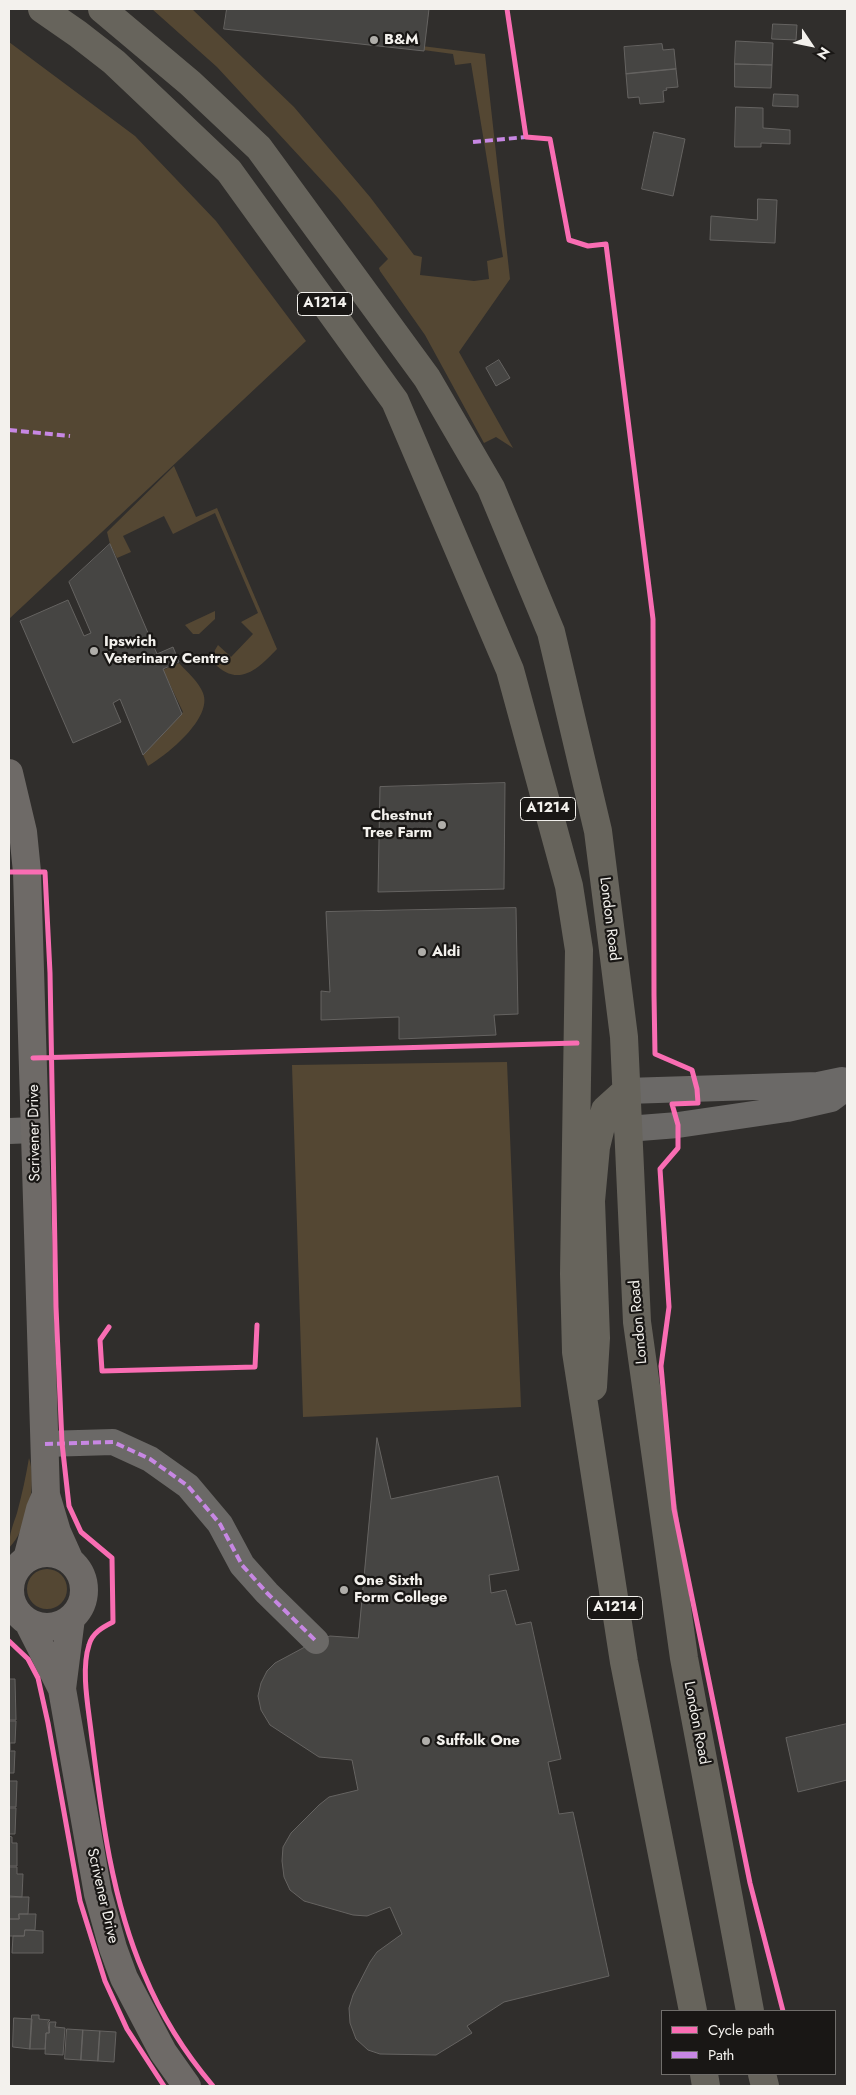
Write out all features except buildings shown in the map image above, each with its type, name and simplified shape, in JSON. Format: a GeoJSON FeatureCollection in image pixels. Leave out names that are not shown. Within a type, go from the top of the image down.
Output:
{"type":"FeatureCollection","features":[{"type":"Feature","properties":{"kind":"main road","name":"A1214"},"geometry":{"type":"LineString","coordinates":[[42,9],[114,62],[229,171],[395,401],[510,670],[569,886],[579,950],[574,1284],[576,1352],[624,1662],[693,2010]]}},
{"type":"Feature","properties":{"kind":"main road","name":"London Road"},"geometry":{"type":"LineString","coordinates":[[102,9],[190,83],[260,148],[427,378],[491,488],[551,632],[598,831],[624,1037],[636,1322],[684,1658],[750,2010]]}},
{"type":"Feature","properties":{"kind":"main road"},"geometry":{"type":"LineString","coordinates":[[577,1043],[589,1086],[605,1110],[627,1129]]}},
{"type":"Feature","properties":{"kind":"main road"},"geometry":{"type":"LineString","coordinates":[[590,1446],[596,1338],[591,1201],[596,1147],[605,1110],[626,1091]]}},
{"type":"Feature","properties":{"kind":"street","name":"Scrivener Drive"},"geometry":{"type":"LineString","coordinates":[[9,773],[23,832],[27,872],[22,1131],[45,1444],[46,1495],[57,1532],[70,1561]]}},
{"type":"Feature","properties":{"kind":"street"},"geometry":{"type":"LineString","coordinates":[[626,1091],[818,1085],[847,1078]]}},
{"type":"Feature","properties":{"kind":"street"},"geometry":{"type":"LineString","coordinates":[[627,1129],[678,1125],[787,1109],[831,1099],[847,1087]]}},
{"type":"Feature","properties":{"kind":"street"},"geometry":{"type":"LineString","coordinates":[[45,1444],[114,1442],[150,1459],[188,1486],[220,1524],[242,1565],[267,1593],[316,1641]]}},
{"type":"Feature","properties":{"kind":"street","name":"Scrivener Drive"},"geometry":{"type":"LineString","coordinates":[[18,1566],[46,1495]]}},
{"type":"Feature","properties":{"kind":"street"},"geometry":{"type":"LineString","coordinates":[[49,1553],[55,1553],[70,1561],[81,1575],[84,1586],[83,1598],[79,1609],[71,1618],[61,1624],[50,1627],[39,1626],[18,1614],[10,1593],[10,1581],[18,1566],[32,1555],[49,1553]]}},
{"type":"Feature","properties":{"kind":"street","name":"Scrivener Drive"},"geometry":{"type":"LineString","coordinates":[[18,1614],[62,1689]]}},
{"type":"Feature","properties":{"kind":"street","name":"Scrivener Drive"},"geometry":{"type":"LineString","coordinates":[[71,1618],[62,1689],[98,1894],[113,1948],[136,2004],[163,2052],[187,2086]]}},
{"type":"Feature","properties":{"kind":"shaded area"},"geometry":{"type":"Polygon","coordinates":[[[152,9],[192,9],[294,107],[370,197],[414,255],[422,257],[420,275],[474,281],[489,279],[487,261],[503,257],[471,63],[455,65],[453,54],[401,47],[406,44],[485,54],[510,279],[459,352],[513,448],[496,437],[484,443],[425,335],[380,271],[379,268],[388,259],[338,198],[217,67],[152,9]]]}},
{"type":"Feature","properties":{"kind":"shaded area"},"geometry":{"type":"Polygon","coordinates":[[[9,42],[135,136],[216,221],[306,341],[9,619],[9,42]]]}},
{"type":"Feature","properties":{"kind":"shaded area"},"geometry":{"type":"Polygon","coordinates":[[[174,466],[196,517],[217,508],[277,649],[255,669],[247,673],[231,674],[222,670],[213,662],[218,645],[231,657],[253,634],[241,622],[258,613],[215,513],[173,534],[164,516],[123,536],[131,552],[117,558],[110,544],[107,532],[174,466]]]}},
{"type":"Feature","properties":{"kind":"shaded area"},"geometry":{"type":"Polygon","coordinates":[[[215,611],[215,619],[199,634],[193,634],[185,625],[215,611]]]}},
{"type":"Feature","properties":{"kind":"shaded area"},"geometry":{"type":"Polygon","coordinates":[[[179,663],[196,681],[203,693],[204,703],[201,713],[195,724],[176,745],[148,766],[143,755],[183,712],[163,670],[179,663]]]}},
{"type":"Feature","properties":{"kind":"shaded area"},"geometry":{"type":"Polygon","coordinates":[[[507,1062],[521,1407],[303,1417],[292,1065],[507,1062]]]}},
{"type":"Feature","properties":{"kind":"shaded area"},"geometry":{"type":"Polygon","coordinates":[[[29,1458],[32,1480],[29,1505],[26,1518],[16,1540],[9,1548],[10,1534],[21,1499],[29,1458]]]}},
{"type":"Feature","properties":{"kind":"shaded area"},"geometry":{"type":"Polygon","coordinates":[[[47,1569],[61,1575],[67,1589],[61,1603],[47,1609],[33,1603],[27,1589],[33,1575],[47,1569]]]}},
{"type":"Feature","properties":{"kind":"marked path"},"geometry":{"type":"LineString","coordinates":[[473,142],[526,137]]}},
{"type":"Feature","properties":{"kind":"marked path"},"geometry":{"type":"LineString","coordinates":[[9,430],[70,436]]}},
{"type":"Feature","properties":{"kind":"marked path"},"geometry":{"type":"LineString","coordinates":[[45,1444],[113,1442],[150,1459],[188,1486],[220,1524],[242,1565],[267,1593],[316,1641]]}},
{"type":"Feature","properties":{"kind":"cycle path"},"geometry":{"type":"LineString","coordinates":[[507,9],[526,137],[550,139],[569,240],[588,246],[606,244],[653,619],[655,1054],[692,1070],[697,1089],[698,1103],[672,1104],[678,1125],[678,1148],[660,1169],[669,1307],[661,1366],[674,1509],[750,1883],[783,2010]]}},
{"type":"Feature","properties":{"kind":"cycle path"},"geometry":{"type":"LineString","coordinates":[[9,872],[45,872],[50,973],[56,1307],[62,1443],[69,1506],[81,1532],[112,1558],[113,1622],[102,1628],[90,1641],[85,1676],[103,1823],[123,1915],[144,1974],[174,2033],[192,2060],[213,2086]]}},
{"type":"Feature","properties":{"kind":"cycle path"},"geometry":{"type":"LineString","coordinates":[[33,1058],[577,1043]]}},
{"type":"Feature","properties":{"kind":"cycle path"},"geometry":{"type":"LineString","coordinates":[[109,1327],[100,1340],[102,1371],[255,1367],[257,1325]]}},
{"type":"Feature","properties":{"kind":"cycle path"},"geometry":{"type":"LineString","coordinates":[[9,1641],[28,1659],[38,1678],[80,1901],[105,1981],[127,2029],[164,2086]]}},
{"type":"Feature","properties":{"kind":"place","name":"B&M"},"geometry":{"type":"Point","coordinates":[374,40]}},
{"type":"Feature","properties":{"kind":"place","name":"Ipswich Veterinary Centre"},"geometry":{"type":"Point","coordinates":[94,651]}},
{"type":"Feature","properties":{"kind":"place","name":"Chestnut Tree Farm"},"geometry":{"type":"Point","coordinates":[442,825]}},
{"type":"Feature","properties":{"kind":"place","name":"Aldi"},"geometry":{"type":"Point","coordinates":[422,952]}},
{"type":"Feature","properties":{"kind":"place","name":"One Sixth Form College"},"geometry":{"type":"Point","coordinates":[344,1590]}},
{"type":"Feature","properties":{"kind":"place","name":"Suffolk One"},"geometry":{"type":"Point","coordinates":[426,1741]}}]}
